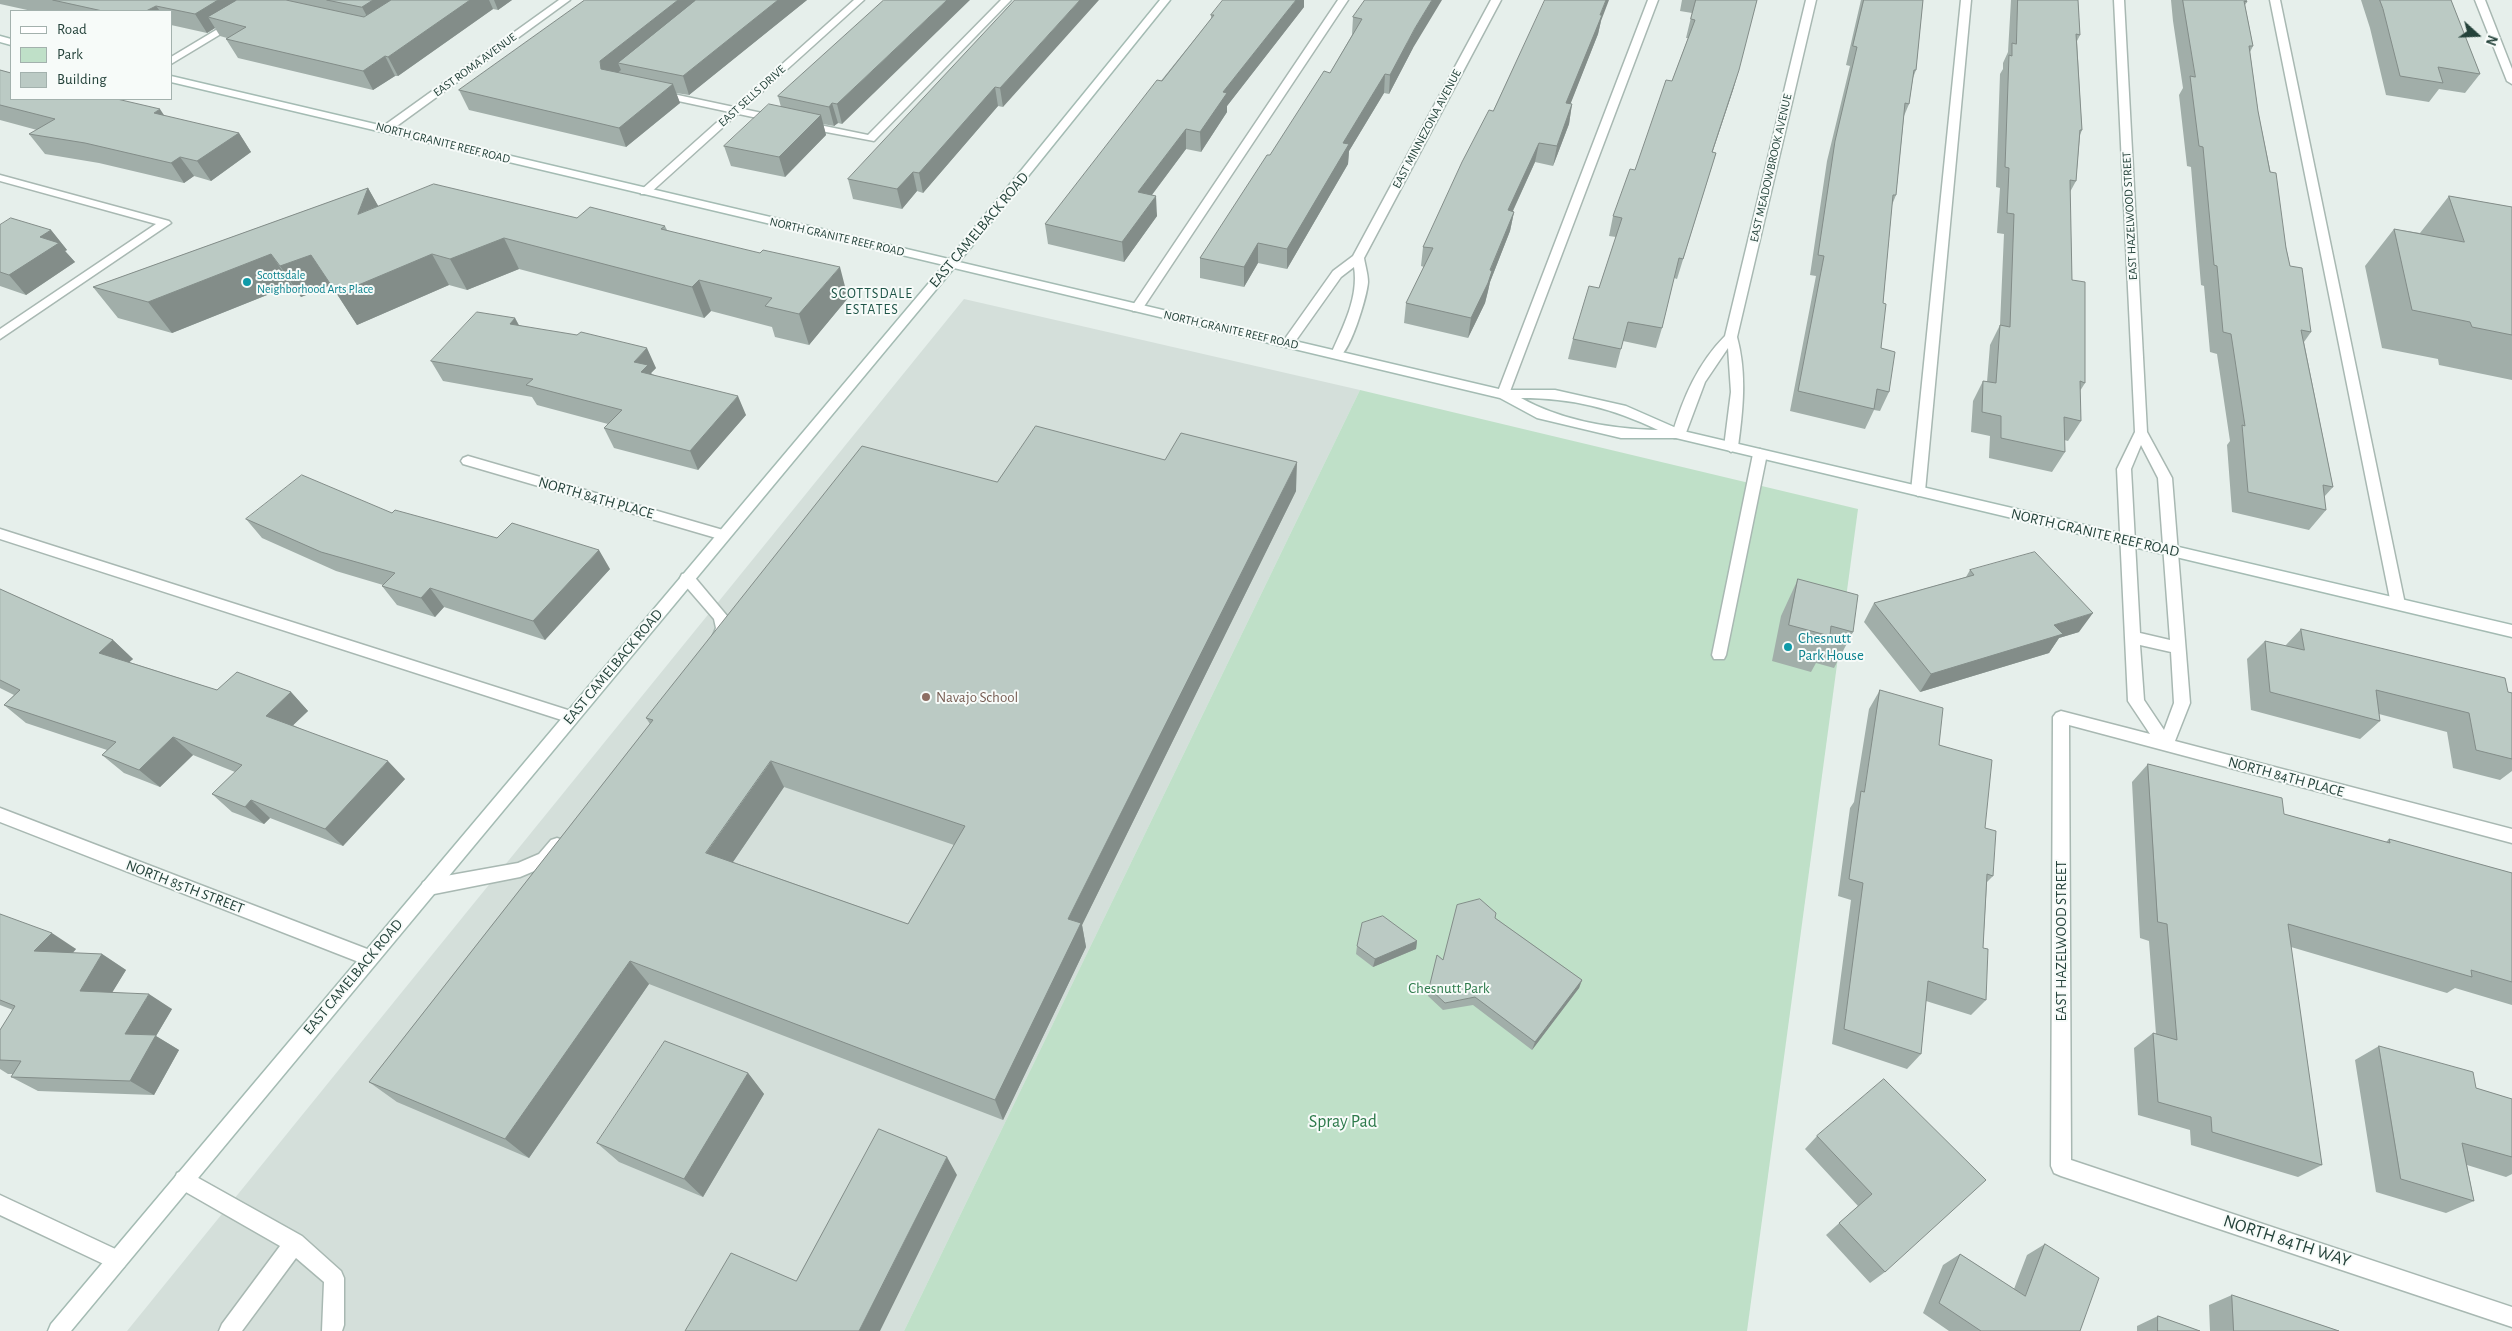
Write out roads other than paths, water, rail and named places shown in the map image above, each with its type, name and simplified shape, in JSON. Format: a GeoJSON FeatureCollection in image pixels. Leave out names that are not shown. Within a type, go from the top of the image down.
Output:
{"type":"FeatureCollection","features":[{"type":"Feature","properties":{"kind":"street","name":"EAST ROMA AVENUE"},"geometry":{"type":"LineString","coordinates":[[386,129],[565,0]]}},
{"type":"Feature","properties":{"kind":"street","name":"EAST SELLS DRIVE"},"geometry":{"type":"LineString","coordinates":[[645,192],[859,0]]}},
{"type":"Feature","properties":{"kind":"street"},"geometry":{"type":"LineString","coordinates":[[650,92],[870,139],[1006,0]]}},
{"type":"Feature","properties":{"kind":"street","name":"EAST CAMELBACK ROAD"},"geometry":{"type":"LineString","coordinates":[[58,1331],[950,264],[1165,0]]}},
{"type":"Feature","properties":{"kind":"street"},"geometry":{"type":"LineString","coordinates":[[1137,308],[1343,0]]}},
{"type":"Feature","properties":{"kind":"street","name":"EAST MINNEZONA AVENUE"},"geometry":{"type":"LineString","coordinates":[[1288,343],[1337,274],[1358,258],[1496,0]]}},
{"type":"Feature","properties":{"kind":"street"},"geometry":{"type":"LineString","coordinates":[[1503,394],[1653,0]]}},
{"type":"Feature","properties":{"kind":"street","name":"EAST MEADOWBROOK AVENUE"},"geometry":{"type":"LineString","coordinates":[[1731,447],[1736,409],[1737,355],[1731,337],[1810,0]]}},
{"type":"Feature","properties":{"kind":"street"},"geometry":{"type":"LineString","coordinates":[[1918,491],[1966,0]]}},
{"type":"Feature","properties":{"kind":"street","name":"EAST HAZELWOOD STREET"},"geometry":{"type":"LineString","coordinates":[[2119,0],[2141,432],[2165,478],[2182,703],[2166,745]]}},
{"type":"Feature","properties":{"kind":"street"},"geometry":{"type":"LineString","coordinates":[[2275,0],[2398,604]]}},
{"type":"Feature","properties":{"kind":"street"},"geometry":{"type":"LineString","coordinates":[[2480,0],[2510,70],[2512,81]]}},
{"type":"Feature","properties":{"kind":"street"},"geometry":{"type":"LineString","coordinates":[[172,60],[242,18]]}},
{"type":"Feature","properties":{"kind":"street","name":"NORTH GRANITE REEF ROAD"},"geometry":{"type":"LineString","coordinates":[[172,79],[1503,394],[1555,394],[1617,408],[1678,435]]}},
{"type":"Feature","properties":{"kind":"street"},"geometry":{"type":"LineString","coordinates":[[0,178],[165,222],[0,335]]}},
{"type":"Feature","properties":{"kind":"street"},"geometry":{"type":"LineString","coordinates":[[1337,354],[1352,320],[1362,281],[1358,258]]}},
{"type":"Feature","properties":{"kind":"street"},"geometry":{"type":"LineString","coordinates":[[1678,435],[1689,402],[1715,351],[1731,337]]}},
{"type":"Feature","properties":{"kind":"street","name":"NORTH GRANITE REEF ROAD"},"geometry":{"type":"LineString","coordinates":[[1503,394],[1542,416],[1612,432],[1678,435],[2512,631]]}},
{"type":"Feature","properties":{"kind":"street","name":"EAST HAZELWOOD STREET"},"geometry":{"type":"LineString","coordinates":[[2141,432],[2124,469],[2136,700],[2166,745]]}},
{"type":"Feature","properties":{"kind":"street"},"geometry":{"type":"LineString","coordinates":[[1719,655],[1760,454]]}},
{"type":"Feature","properties":{"kind":"street","name":"NORTH 84TH PLACE"},"geometry":{"type":"LineString","coordinates":[[468,461],[724,535]]}},
{"type":"Feature","properties":{"kind":"street"},"geometry":{"type":"LineString","coordinates":[[0,534],[571,717]]}},
{"type":"Feature","properties":{"kind":"street"},"geometry":{"type":"LineString","coordinates":[[687,578],[721,617],[723,628],[708,655]]}},
{"type":"Feature","properties":{"kind":"street"},"geometry":{"type":"LineString","coordinates":[[2133,637],[2177,648]]}},
{"type":"Feature","properties":{"kind":"street","name":"EAST HAZELWOOD STREET"},"geometry":{"type":"LineString","coordinates":[[2061,717],[2061,1166]]}},
{"type":"Feature","properties":{"kind":"street","name":"NORTH 84TH PLACE"},"geometry":{"type":"LineString","coordinates":[[2061,717],[2512,836]]}},
{"type":"Feature","properties":{"kind":"street","name":"NORTH 85TH STREET"},"geometry":{"type":"LineString","coordinates":[[0,815],[370,958]]}},
{"type":"Feature","properties":{"kind":"street"},"geometry":{"type":"LineString","coordinates":[[429,887],[520,870],[545,859],[566,835]]}},
{"type":"Feature","properties":{"kind":"street","name":"NORTH 84TH WAY"},"geometry":{"type":"LineString","coordinates":[[2061,1166],[2512,1316]]}},
{"type":"Feature","properties":{"kind":"street"},"geometry":{"type":"LineString","coordinates":[[184,1180],[294,1243],[334,1278],[334,1325],[332,1331]]}},
{"type":"Feature","properties":{"kind":"street"},"geometry":{"type":"LineString","coordinates":[[0,1205],[117,1260]]}},
{"type":"Feature","properties":{"kind":"street"},"geometry":{"type":"LineString","coordinates":[[229,1331],[294,1243]]}},
{"type":"Feature","properties":{"kind":"place","name":"Scottsdale Neighborhood Arts Place"},"geometry":{"type":"Point","coordinates":[247,282]}},
{"type":"Feature","properties":{"kind":"place","name":"Chesnutt Park House"},"geometry":{"type":"Point","coordinates":[1788,647]}},
{"type":"Feature","properties":{"kind":"place","name":"Navajo School"},"geometry":{"type":"Point","coordinates":[926,697]}},
{"type":"Feature","properties":{"kind":"district","name":"SCOTTSDALE ESTATES"},"geometry":{"type":"Point","coordinates":[872,302]}},
{"type":"Feature","properties":{"kind":"park label","name":"Chesnutt Park"},"geometry":{"type":"Point","coordinates":[1449,988]}},
{"type":"Feature","properties":{"kind":"park label","name":"Spray Pad"},"geometry":{"type":"Point","coordinates":[1343,1122]}}]}
